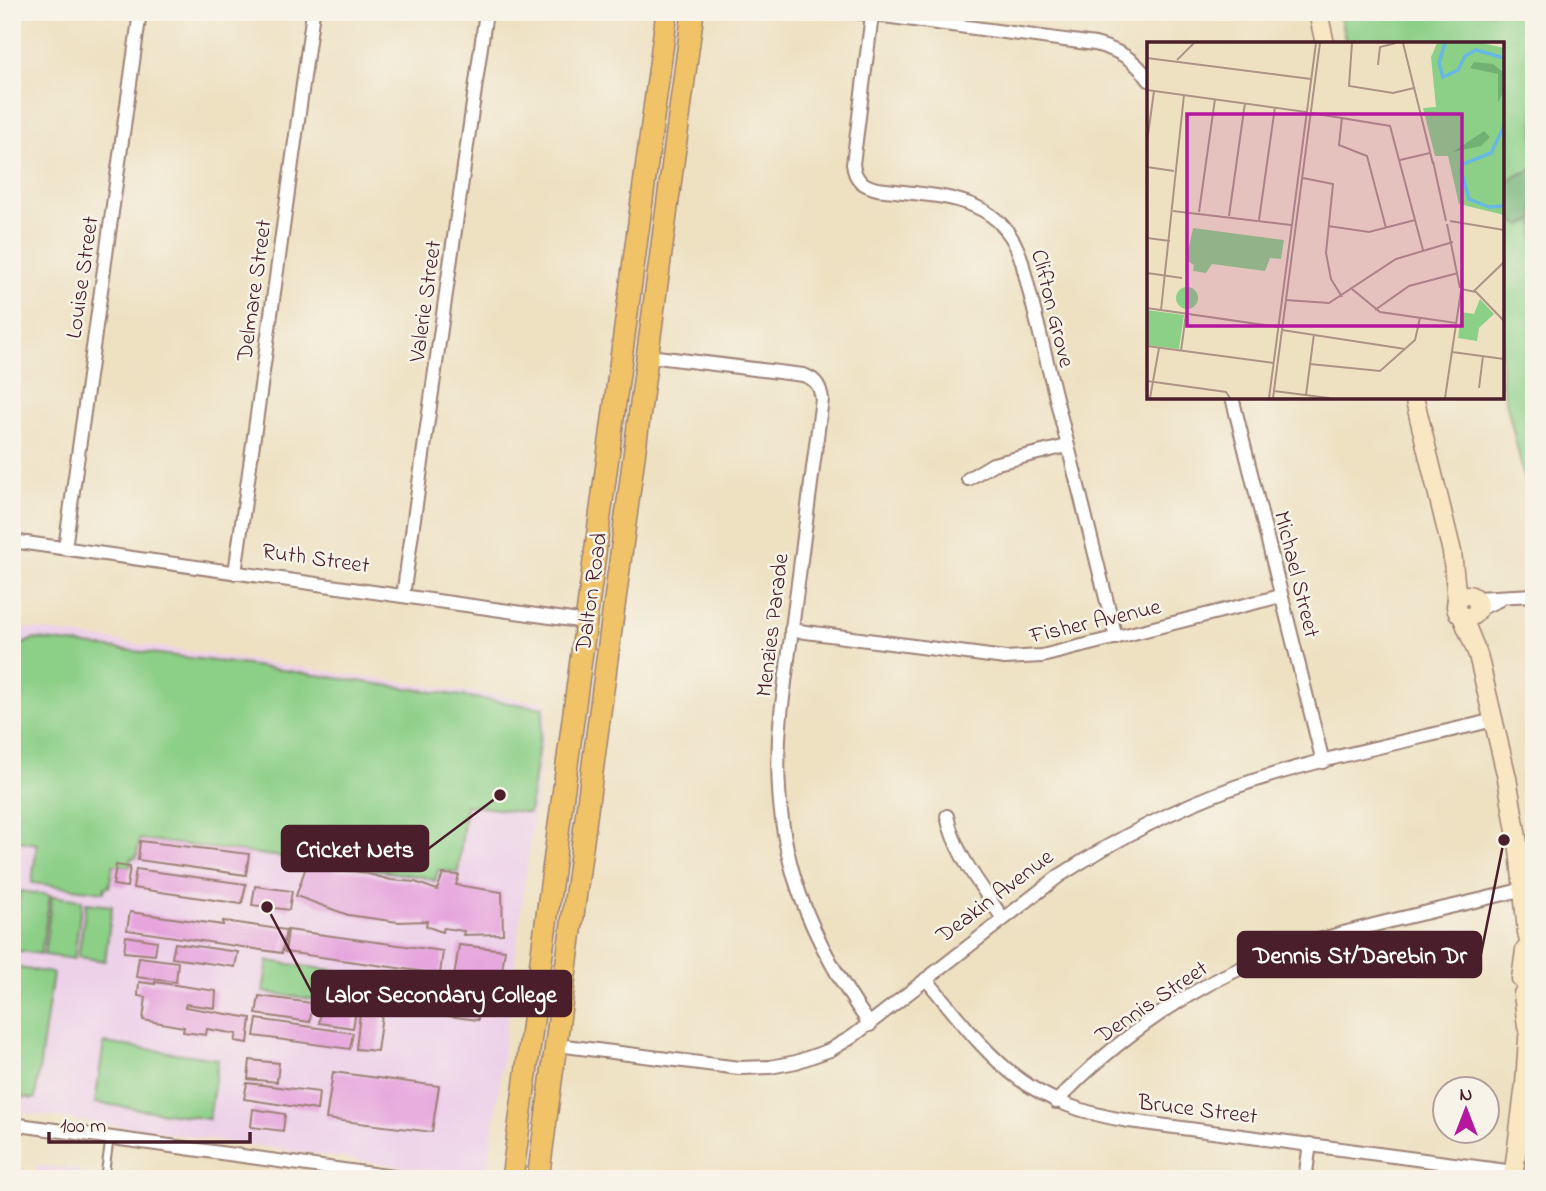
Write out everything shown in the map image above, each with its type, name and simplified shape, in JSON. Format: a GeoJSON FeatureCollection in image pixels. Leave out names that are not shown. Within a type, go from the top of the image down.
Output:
{"type":"FeatureCollection","features":[{"type":"Feature","properties":{"kind":"main road","name":"Dalton Road"},"geometry":{"type":"LineString","coordinates":[[512,1179],[667,12]]}},
{"type":"Feature","properties":{"kind":"main road","name":"Dalton Road"},"geometry":{"type":"LineString","coordinates":[[538,1179],[693,12]]}},
{"type":"Feature","properties":{"kind":"main road","name":"Ruth Street"},"geometry":{"type":"LineString","coordinates":[[586,622],[612,625]]}},
{"type":"Feature","properties":{"kind":"main road","name":"Deakin Avenue"},"geometry":{"type":"LineString","coordinates":[[531,1042],[556,1045]]}},
{"type":"Feature","properties":{"kind":"street","name":"Louise Street"},"geometry":{"type":"LineString","coordinates":[[65,548],[140,12]]}},
{"type":"Feature","properties":{"kind":"street","name":"Delmare Street"},"geometry":{"type":"LineString","coordinates":[[235,573],[313,12]]}},
{"type":"Feature","properties":{"kind":"street","name":"Valerie Street"},"geometry":{"type":"LineString","coordinates":[[403,596],[486,12]]}},
{"type":"Feature","properties":{"kind":"street"},"geometry":{"type":"LineString","coordinates":[[854,12],[1095,44],[1130,58],[1147,77]]}},
{"type":"Feature","properties":{"kind":"street"},"geometry":{"type":"LineString","coordinates":[[1318,12],[1325,42]]}},
{"type":"Feature","properties":{"kind":"street","name":"Clifton Grove"},"geometry":{"type":"LineString","coordinates":[[872,15],[854,172],[864,185],[976,204],[1001,222],[1018,247],[1116,638]]}},
{"type":"Feature","properties":{"kind":"street","name":"Menzies Parade"},"geometry":{"type":"LineString","coordinates":[[649,356],[803,375],[810,377],[820,389],[822,398],[778,744],[779,793],[787,850],[806,911],[827,958],[870,1024]]}},
{"type":"Feature","properties":{"kind":"street","name":"Michael Street"},"geometry":{"type":"LineString","coordinates":[[1232,399],[1323,762]]}},
{"type":"Feature","properties":{"kind":"street"},"geometry":{"type":"LineString","coordinates":[[1414,399],[1452,552],[1470,605],[1478,655],[1514,813],[1524,890],[1529,982],[1528,1038],[1514,1175]]}},
{"type":"Feature","properties":{"kind":"street"},"geometry":{"type":"LineString","coordinates":[[968,479],[993,464],[1067,446]]}},
{"type":"Feature","properties":{"kind":"street","name":"Ruth Street"},"geometry":{"type":"LineString","coordinates":[[12,541],[586,622]]}},
{"type":"Feature","properties":{"kind":"street"},"geometry":{"type":"LineString","coordinates":[[1470,605],[1506,597],[1534,595]]}},
{"type":"Feature","properties":{"kind":"street","name":"Fisher Avenue"},"geometry":{"type":"LineString","coordinates":[[791,630],[1004,658],[1042,656],[1281,596]]}},
{"type":"Feature","properties":{"kind":"street","name":"Deakin Avenue"},"geometry":{"type":"LineString","coordinates":[[556,1045],[715,1067],[770,1067],[796,1062],[830,1050],[870,1024],[1059,876],[1094,853],[1172,813],[1237,786],[1494,720]]}},
{"type":"Feature","properties":{"kind":"street"},"geometry":{"type":"LineString","coordinates":[[947,816],[959,853],[1003,919]]}},
{"type":"Feature","properties":{"kind":"street","name":"Dennis Street"},"geometry":{"type":"LineString","coordinates":[[1056,1102],[1078,1079],[1144,1026],[1177,1003],[1246,967],[1321,940],[1524,890]]}},
{"type":"Feature","properties":{"kind":"street","name":"Bruce Street"},"geometry":{"type":"LineString","coordinates":[[926,979],[996,1061],[1032,1089],[1056,1102],[1103,1116],[1514,1175]]}},
{"type":"Feature","properties":{"kind":"street"},"geometry":{"type":"LineString","coordinates":[[1528,1038],[1534,1011]]}},
{"type":"Feature","properties":{"kind":"street"},"geometry":{"type":"LineString","coordinates":[[12,1124],[408,1179]]}},
{"type":"Feature","properties":{"kind":"street"},"geometry":{"type":"LineString","coordinates":[[1306,1179],[1310,1144]]}},
{"type":"Feature","properties":{"kind":"lane"},"geometry":{"type":"LineString","coordinates":[[104,1179],[110,1137]]}},
{"type":"Feature","properties":{"kind":"shaded area"},"geometry":{"type":"Polygon","coordinates":[[[13,626],[548,703],[487,1179],[12,1111],[13,626]]]}},
{"type":"Feature","properties":{"kind":"shaded area"},"geometry":{"type":"Polygon","coordinates":[[[38,1165],[81,1170],[79,1179],[16,1179],[17,1174],[36,1176],[38,1165]]]}},
{"type":"Feature","properties":{"kind":"green space"},"geometry":{"type":"Polygon","coordinates":[[[1339,12],[1534,12],[1534,504],[1530,503],[1504,392],[1504,42],[1346,42],[1339,12]]]}},
{"type":"Feature","properties":{"kind":"green space"},"geometry":{"type":"Polygon","coordinates":[[[1534,169],[1534,220],[1522,225],[1504,220],[1504,185],[1534,169]]]}},
{"type":"Feature","properties":{"kind":"green space"},"geometry":{"type":"Polygon","coordinates":[[[38,639],[247,665],[544,708],[529,813],[466,805],[458,872],[438,870],[435,881],[314,861],[140,839],[136,858],[131,858],[130,867],[113,865],[109,887],[105,887],[104,892],[32,883],[37,844],[12,840],[12,681],[13,675],[18,672],[20,659],[15,657],[17,647],[38,639]]]}},
{"type":"Feature","properties":{"kind":"green space"},"geometry":{"type":"Polygon","coordinates":[[[20,891],[50,895],[41,954],[12,950],[20,891]]]}},
{"type":"Feature","properties":{"kind":"green space"},"geometry":{"type":"Polygon","coordinates":[[[52,896],[82,900],[74,959],[44,955],[52,896]]]}},
{"type":"Feature","properties":{"kind":"green space"},"geometry":{"type":"Polygon","coordinates":[[[86,903],[112,906],[105,961],[78,957],[86,903]]]}},
{"type":"Feature","properties":{"kind":"green space"},"geometry":{"type":"Polygon","coordinates":[[[268,961],[324,969],[319,1000],[263,992],[268,961]]]}},
{"type":"Feature","properties":{"kind":"green space"},"geometry":{"type":"Polygon","coordinates":[[[12,967],[53,973],[35,1099],[12,1096],[12,967]]]}},
{"type":"Feature","properties":{"kind":"green space"},"geometry":{"type":"Polygon","coordinates":[[[326,969],[382,977],[378,1008],[321,1000],[326,969]]]}},
{"type":"Feature","properties":{"kind":"green space"},"geometry":{"type":"Polygon","coordinates":[[[104,1043],[218,1059],[209,1119],[95,1103],[104,1043]]]}},
{"type":"Feature","properties":{"kind":"building"},"geometry":{"type":"Polygon","coordinates":[[[140,841],[249,854],[246,875],[138,860],[140,841]]]}},
{"type":"Feature","properties":{"kind":"building"},"geometry":{"type":"Polygon","coordinates":[[[316,863],[337,871],[353,870],[391,880],[415,882],[437,890],[443,874],[459,875],[456,885],[502,892],[503,934],[463,935],[464,931],[444,928],[442,932],[426,926],[427,921],[398,922],[348,915],[296,896],[307,864],[316,863]]]}},
{"type":"Feature","properties":{"kind":"building"},"geometry":{"type":"Polygon","coordinates":[[[116,865],[130,867],[127,887],[113,885],[116,865]]]}},
{"type":"Feature","properties":{"kind":"building"},"geometry":{"type":"Polygon","coordinates":[[[136,869],[246,884],[242,904],[133,888],[136,869]]]}},
{"type":"Feature","properties":{"kind":"building"},"geometry":{"type":"Polygon","coordinates":[[[255,886],[292,891],[289,910],[252,905],[255,886]]]}},
{"type":"Feature","properties":{"kind":"building"},"geometry":{"type":"Polygon","coordinates":[[[130,912],[223,925],[223,921],[286,930],[282,953],[127,930],[130,912]]]}},
{"type":"Feature","properties":{"kind":"building"},"geometry":{"type":"Polygon","coordinates":[[[288,930],[443,951],[440,974],[285,952],[288,930]]]}},
{"type":"Feature","properties":{"kind":"building"},"geometry":{"type":"Polygon","coordinates":[[[126,936],[157,941],[155,955],[124,952],[126,936]]]}},
{"type":"Feature","properties":{"kind":"building"},"geometry":{"type":"Polygon","coordinates":[[[175,943],[238,952],[235,967],[172,958],[175,943]]]}},
{"type":"Feature","properties":{"kind":"building"},"geometry":{"type":"Polygon","coordinates":[[[459,945],[505,950],[496,1013],[478,1010],[478,1020],[448,1016],[459,945]]]}},
{"type":"Feature","properties":{"kind":"building"},"geometry":{"type":"Polygon","coordinates":[[[139,957],[178,962],[176,982],[136,977],[139,957]]]}},
{"type":"Feature","properties":{"kind":"building"},"geometry":{"type":"Polygon","coordinates":[[[139,982],[216,991],[215,1008],[186,1004],[185,1007],[251,1018],[248,1043],[235,1041],[237,1034],[207,1029],[206,1035],[183,1032],[184,1027],[143,1020],[146,997],[138,996],[139,982]]]}},
{"type":"Feature","properties":{"kind":"building"},"geometry":{"type":"Polygon","coordinates":[[[259,996],[312,1003],[310,1022],[256,1014],[259,996]]]}},
{"type":"Feature","properties":{"kind":"building"},"geometry":{"type":"Polygon","coordinates":[[[322,1005],[356,1010],[353,1028],[319,1023],[322,1005]]]}},
{"type":"Feature","properties":{"kind":"building"},"geometry":{"type":"Polygon","coordinates":[[[360,1013],[382,1015],[377,1051],[356,1049],[360,1013]]]}},
{"type":"Feature","properties":{"kind":"building"},"geometry":{"type":"Polygon","coordinates":[[[257,1019],[353,1033],[350,1049],[254,1036],[257,1019]]]}},
{"type":"Feature","properties":{"kind":"building"},"geometry":{"type":"Polygon","coordinates":[[[250,1060],[279,1063],[277,1082],[248,1079],[250,1060]]]}},
{"type":"Feature","properties":{"kind":"building"},"geometry":{"type":"Polygon","coordinates":[[[333,1072],[439,1086],[432,1132],[326,1119],[333,1072]]]}},
{"type":"Feature","properties":{"kind":"building"},"geometry":{"type":"Polygon","coordinates":[[[247,1083],[319,1092],[317,1110],[244,1099],[247,1083]]]}},
{"type":"Feature","properties":{"kind":"building"},"geometry":{"type":"Polygon","coordinates":[[[253,1109],[285,1114],[283,1131],[251,1127],[253,1109]]]}},
{"type":"Feature","properties":{"kind":"place","name":"Cricket Nets"},"geometry":{"type":"Point","coordinates":[500,795]}},
{"type":"Feature","properties":{"kind":"place","name":"Dennis St/Darebin Dr"},"geometry":{"type":"Point","coordinates":[1504,840]}},
{"type":"Feature","properties":{"kind":"place","name":"Lalor Secondary College"},"geometry":{"type":"Point","coordinates":[267,907]}}]}
